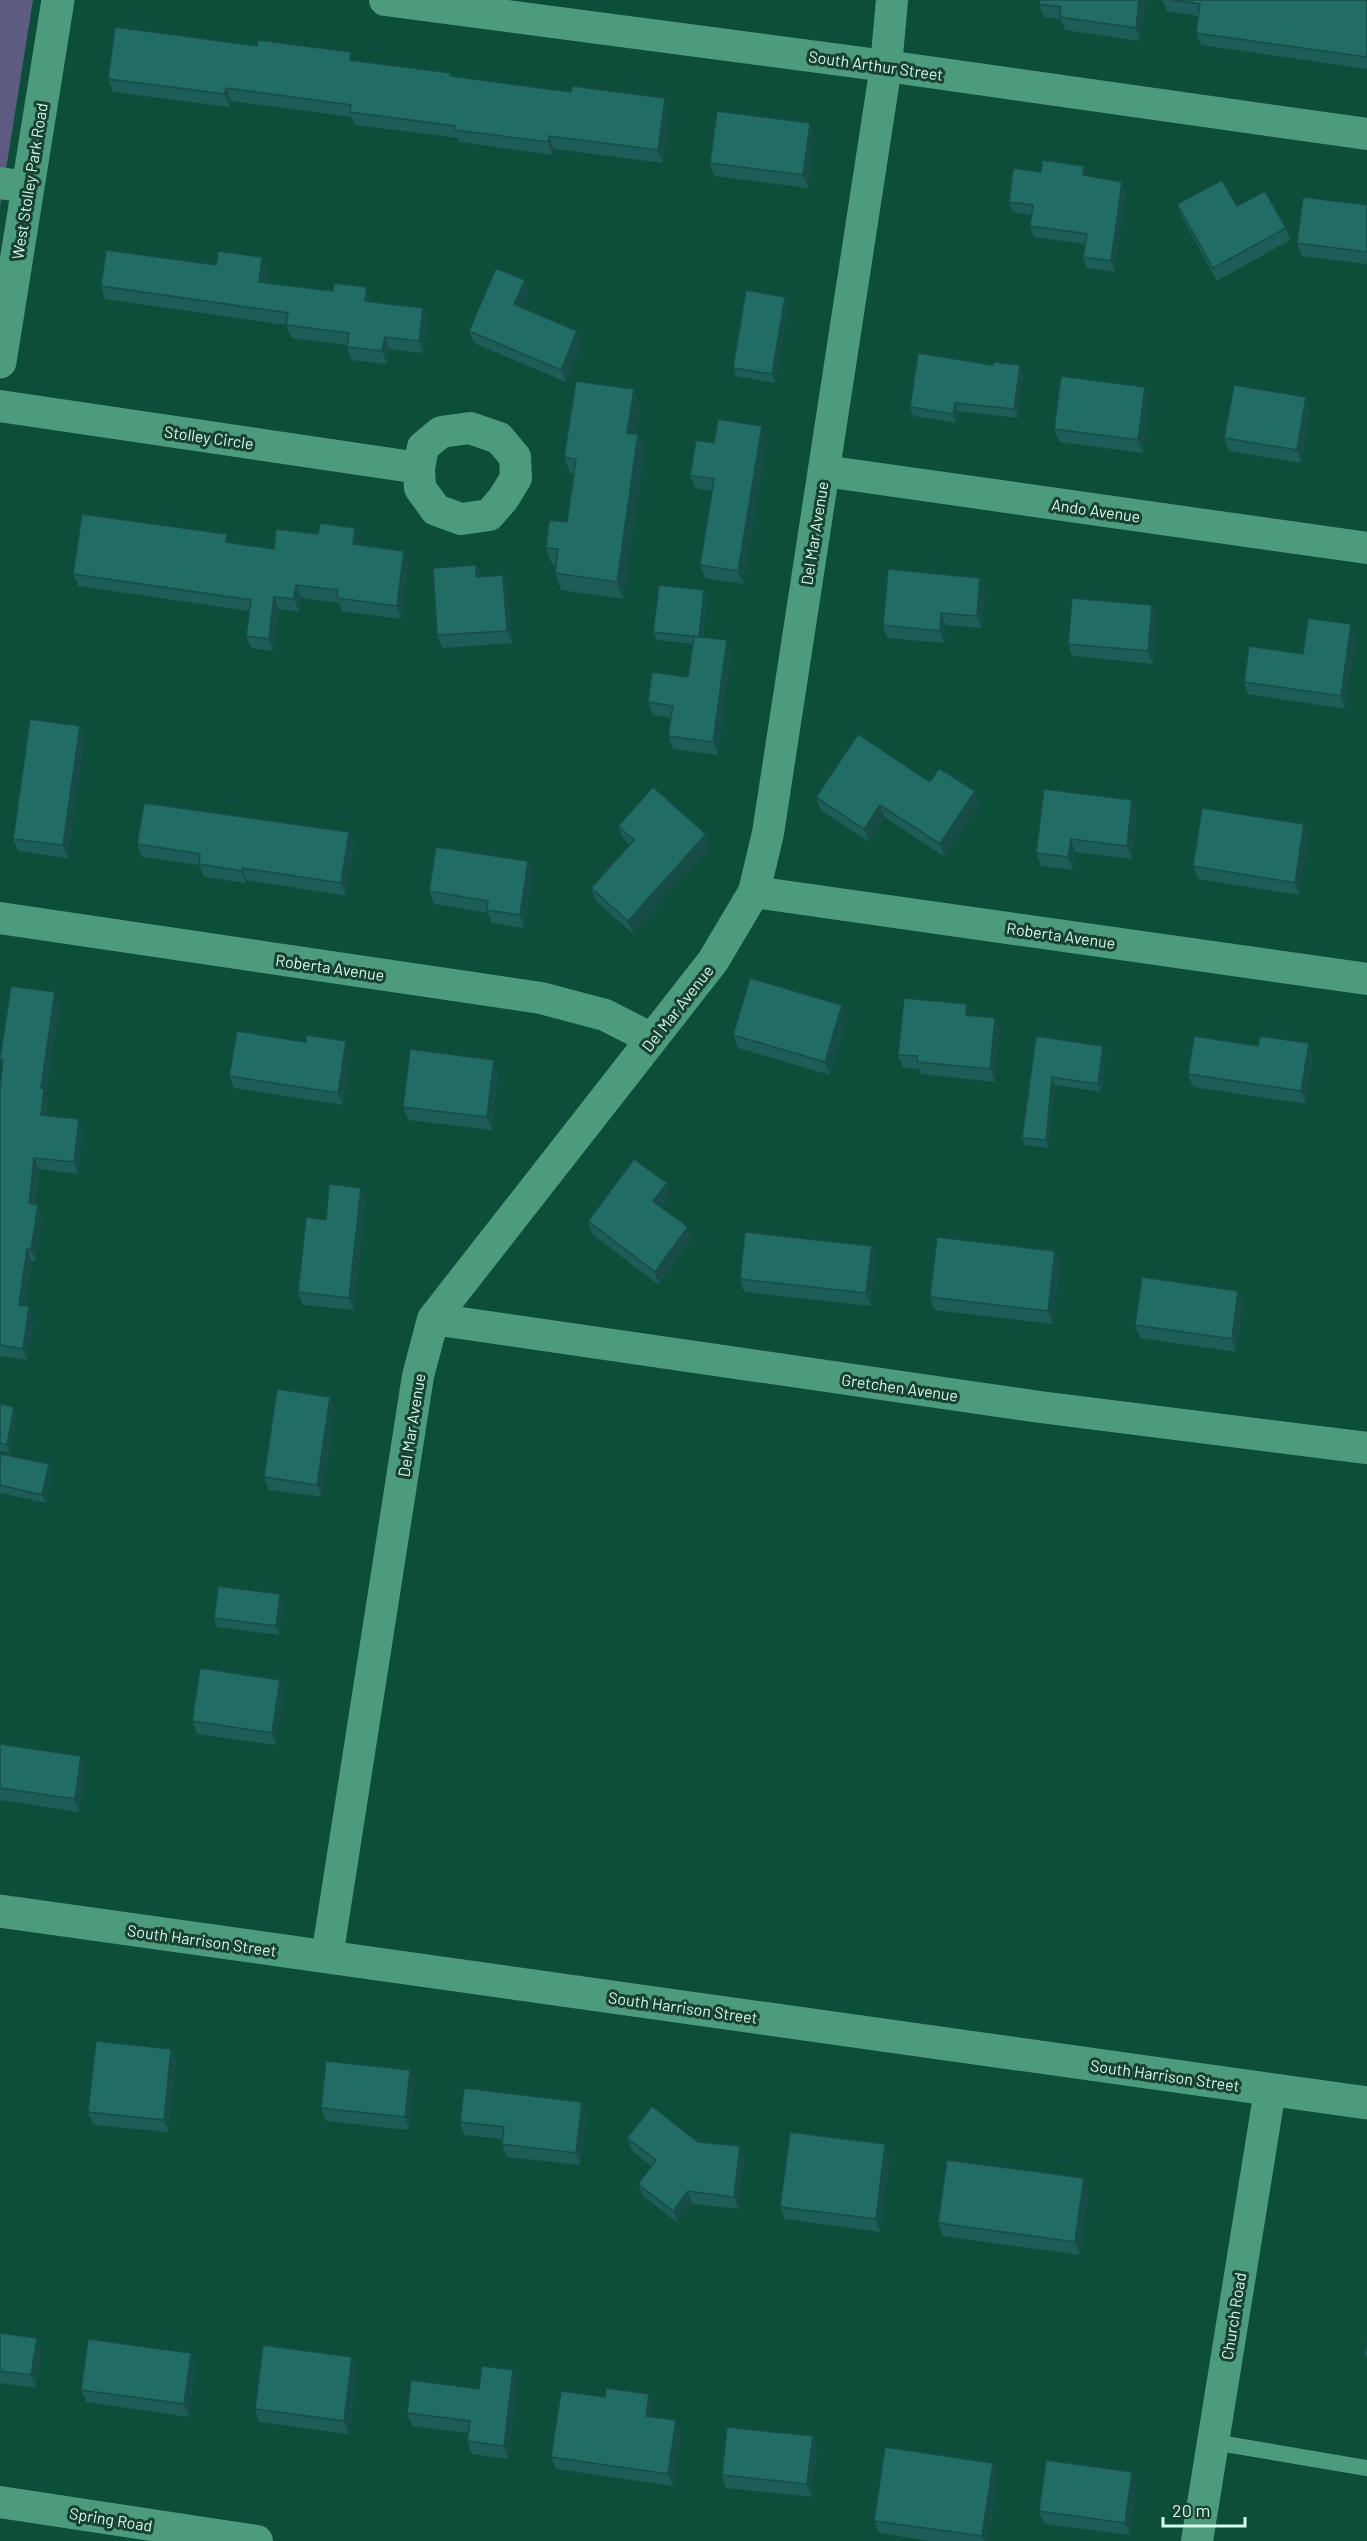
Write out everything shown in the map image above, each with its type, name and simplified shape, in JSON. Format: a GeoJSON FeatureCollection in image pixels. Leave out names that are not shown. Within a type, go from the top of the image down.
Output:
{"type":"FeatureCollection","features":[{"type":"Feature","properties":{"kind":"main road","name":"West Stolley Park Road"},"geometry":{"type":"LineString","coordinates":[[0,362],[14,185],[58,0]]}},
{"type":"Feature","properties":{"kind":"main road","name":"South Harrison Street"},"geometry":{"type":"LineString","coordinates":[[0,1911],[1367,2103]]}},
{"type":"Feature","properties":{"kind":"street","name":"South Arthur Street"},"geometry":{"type":"LineString","coordinates":[[385,0],[886,66],[1367,134]]}},
{"type":"Feature","properties":{"kind":"street","name":"Del Mar Avenue"},"geometry":{"type":"LineString","coordinates":[[327,1957],[418,1376],[433,1319],[713,961],[754,892],[768,833],[886,66],[892,0]]}},
{"type":"Feature","properties":{"kind":"street","name":"Stolley Circle"},"geometry":{"type":"LineString","coordinates":[[0,406],[419,468]]}},
{"type":"Feature","properties":{"kind":"street","name":"Ando Avenue"},"geometry":{"type":"LineString","coordinates":[[824,471],[1367,548]]}},
{"type":"Feature","properties":{"kind":"street","name":"Roberta Avenue"},"geometry":{"type":"LineString","coordinates":[[754,892],[1367,979]]}},
{"type":"Feature","properties":{"kind":"street","name":"Roberta Avenue"},"geometry":{"type":"LineString","coordinates":[[0,918],[542,998],[605,1015],[652,1039]]}},
{"type":"Feature","properties":{"kind":"street","name":"Gretchen Avenue"},"geometry":{"type":"LineString","coordinates":[[433,1319],[1040,1407],[1367,1448]]}},
{"type":"Feature","properties":{"kind":"street","name":"Church Road"},"geometry":{"type":"LineString","coordinates":[[1197,2541],[1270,2090]]}},
{"type":"Feature","properties":{"kind":"street","name":"Spring Road"},"geometry":{"type":"LineString","coordinates":[[0,2502],[257,2541]]}},
{"type":"Feature","properties":{"kind":"lane"},"geometry":{"type":"LineString","coordinates":[[1213,2442],[1367,2468]]}},
{"type":"Feature","properties":{"kind":"shaded area"},"geometry":{"type":"Polygon","coordinates":[[[0,0],[33,0],[0,207],[0,0]]]}},
{"type":"Feature","properties":{"kind":"building"},"geometry":{"type":"Polygon","coordinates":[[[1040,0],[1139,0],[1136,28],[1060,17],[1061,7],[1039,4],[1040,0]]]}},
{"type":"Feature","properties":{"kind":"building"},"geometry":{"type":"Polygon","coordinates":[[[1171,0],[1367,0],[1367,57],[1196,33],[1200,4],[1171,0]]]}},
{"type":"Feature","properties":{"kind":"building"},"geometry":{"type":"Polygon","coordinates":[[[115,27],[257,46],[258,40],[351,52],[350,60],[571,92],[572,86],[665,98],[658,150],[549,136],[548,142],[455,130],[455,126],[350,112],[351,105],[226,88],[225,94],[108,79],[115,27]]]}},
{"type":"Feature","properties":{"kind":"building"},"geometry":{"type":"Polygon","coordinates":[[[717,111],[810,123],[803,175],[710,163],[717,111]]]}},
{"type":"Feature","properties":{"kind":"building"},"geometry":{"type":"Polygon","coordinates":[[[1042,160],[1084,166],[1083,175],[1122,182],[1111,261],[1083,257],[1087,234],[1030,226],[1033,205],[1009,202],[1013,168],[1041,172],[1042,160]]]}},
{"type":"Feature","properties":{"kind":"building"},"geometry":{"type":"Polygon","coordinates":[[[1222,180],[1237,206],[1265,191],[1286,228],[1213,268],[1177,204],[1222,180]]]}},
{"type":"Feature","properties":{"kind":"building"},"geometry":{"type":"Polygon","coordinates":[[[1303,197],[1367,205],[1367,252],[1297,243],[1303,197]]]}},
{"type":"Feature","properties":{"kind":"building"},"geometry":{"type":"Polygon","coordinates":[[[106,250],[216,265],[218,251],[262,257],[259,282],[333,291],[334,283],[367,287],[365,301],[423,308],[419,341],[385,337],[382,351],[347,347],[349,333],[286,325],[288,313],[101,286],[106,250]]]}},
{"type":"Feature","properties":{"kind":"building"},"geometry":{"type":"Polygon","coordinates":[[[496,268],[525,280],[514,304],[577,331],[561,370],[469,331],[496,268]]]}},
{"type":"Feature","properties":{"kind":"building"},"geometry":{"type":"Polygon","coordinates":[[[746,290],[785,297],[772,374],[733,368],[746,290]]]}},
{"type":"Feature","properties":{"kind":"building"},"geometry":{"type":"Polygon","coordinates":[[[918,353],[993,365],[993,362],[1020,365],[1014,409],[955,403],[953,414],[910,407],[918,353]]]}},
{"type":"Feature","properties":{"kind":"building"},"geometry":{"type":"Polygon","coordinates":[[[1061,376],[1145,387],[1138,440],[1054,429],[1061,376]]]}},
{"type":"Feature","properties":{"kind":"building"},"geometry":{"type":"Polygon","coordinates":[[[576,381],[634,389],[627,433],[638,434],[617,582],[555,573],[558,549],[546,548],[549,520],[567,522],[576,459],[564,457],[576,381]]]}},
{"type":"Feature","properties":{"kind":"building"},"geometry":{"type":"Polygon","coordinates":[[[1234,385],[1306,397],[1297,450],[1224,438],[1234,385]]]}},
{"type":"Feature","properties":{"kind":"building"},"geometry":{"type":"Polygon","coordinates":[[[718,419],[762,426],[738,571],[700,565],[714,479],[690,475],[696,440],[714,443],[718,419]]]}},
{"type":"Feature","properties":{"kind":"building"},"geometry":{"type":"Polygon","coordinates":[[[82,514],[227,534],[226,542],[274,549],[276,529],[318,534],[320,523],[355,528],[353,544],[404,551],[397,606],[337,598],[338,590],[296,585],[294,599],[274,597],[269,639],[246,636],[251,600],[73,574],[82,514]]]}},
{"type":"Feature","properties":{"kind":"building"},"geometry":{"type":"Polygon","coordinates":[[[476,565],[476,577],[503,575],[507,631],[437,635],[433,568],[476,565]]]}},
{"type":"Feature","properties":{"kind":"building"},"geometry":{"type":"Polygon","coordinates":[[[888,569],[980,578],[977,616],[941,613],[940,631],[883,625],[888,569]]]}},
{"type":"Feature","properties":{"kind":"building"},"geometry":{"type":"Polygon","coordinates":[[[659,585],[704,590],[699,637],[653,632],[659,585]]]}},
{"type":"Feature","properties":{"kind":"building"},"geometry":{"type":"Polygon","coordinates":[[[1072,598],[1152,605],[1148,651],[1068,644],[1072,598]]]}},
{"type":"Feature","properties":{"kind":"building"},"geometry":{"type":"Polygon","coordinates":[[[1308,618],[1351,624],[1341,696],[1244,682],[1249,646],[1303,654],[1308,618]]]}},
{"type":"Feature","properties":{"kind":"building"},"geometry":{"type":"Polygon","coordinates":[[[694,636],[727,640],[713,742],[668,736],[673,706],[648,702],[652,672],[688,677],[694,636]]]}},
{"type":"Feature","properties":{"kind":"building"},"geometry":{"type":"Polygon","coordinates":[[[30,719],[80,726],[63,845],[13,839],[30,719]]]}},
{"type":"Feature","properties":{"kind":"building"},"geometry":{"type":"Polygon","coordinates":[[[858,734],[930,782],[939,768],[975,791],[940,844],[880,805],[864,829],[816,797],[858,734]]]}},
{"type":"Feature","properties":{"kind":"building"},"geometry":{"type":"Polygon","coordinates":[[[653,787],[706,834],[628,921],[591,888],[634,840],[618,826],[653,787]]]}},
{"type":"Feature","properties":{"kind":"building"},"geometry":{"type":"Polygon","coordinates":[[[1044,789],[1132,800],[1127,846],[1071,839],[1068,857],[1036,853],[1044,789]]]}},
{"type":"Feature","properties":{"kind":"building"},"geometry":{"type":"Polygon","coordinates":[[[144,803],[349,832],[341,883],[199,864],[200,854],[137,844],[144,803]]]}},
{"type":"Feature","properties":{"kind":"building"},"geometry":{"type":"Polygon","coordinates":[[[1202,808],[1304,824],[1295,883],[1193,866],[1202,808]]]}},
{"type":"Feature","properties":{"kind":"building"},"geometry":{"type":"Polygon","coordinates":[[[436,847],[528,861],[520,915],[487,910],[488,901],[429,891],[436,847]]]}},
{"type":"Feature","properties":{"kind":"building"},"geometry":{"type":"Polygon","coordinates":[[[750,978],[842,1005],[825,1062],[733,1035],[750,978]]]}},
{"type":"Feature","properties":{"kind":"building"},"geometry":{"type":"Polygon","coordinates":[[[11,986],[55,992],[41,1088],[44,1089],[41,1115],[79,1119],[74,1162],[34,1158],[29,1203],[38,1205],[31,1250],[27,1249],[19,1305],[29,1306],[23,1349],[0,1345],[0,1089],[3,1059],[0,1058],[11,986]]]}},
{"type":"Feature","properties":{"kind":"building"},"geometry":{"type":"Polygon","coordinates":[[[904,998],[967,1004],[966,1015],[995,1018],[990,1069],[917,1062],[917,1056],[898,1055],[904,998]]]}},
{"type":"Feature","properties":{"kind":"building"},"geometry":{"type":"Polygon","coordinates":[[[237,1031],[306,1042],[306,1035],[346,1041],[338,1093],[229,1076],[237,1031]]]}},
{"type":"Feature","properties":{"kind":"building"},"geometry":{"type":"Polygon","coordinates":[[[1036,1036],[1103,1046],[1098,1084],[1052,1077],[1046,1140],[1022,1138],[1036,1036]]]}},
{"type":"Feature","properties":{"kind":"building"},"geometry":{"type":"Polygon","coordinates":[[[1194,1036],[1258,1046],[1260,1036],[1309,1043],[1301,1091],[1188,1074],[1194,1036]]]}},
{"type":"Feature","properties":{"kind":"building"},"geometry":{"type":"Polygon","coordinates":[[[410,1049],[494,1060],[487,1117],[403,1107],[410,1049]]]}},
{"type":"Feature","properties":{"kind":"building"},"geometry":{"type":"Polygon","coordinates":[[[634,1159],[667,1183],[653,1201],[688,1227],[655,1272],[588,1221],[634,1159]]]}},
{"type":"Feature","properties":{"kind":"building"},"geometry":{"type":"Polygon","coordinates":[[[329,1184],[361,1188],[349,1298],[298,1292],[306,1217],[326,1220],[329,1184]]]}},
{"type":"Feature","properties":{"kind":"building"},"geometry":{"type":"Polygon","coordinates":[[[745,1232],[872,1246],[866,1293],[740,1279],[745,1232]]]}},
{"type":"Feature","properties":{"kind":"building"},"geometry":{"type":"Polygon","coordinates":[[[937,1237],[1055,1251],[1048,1311],[930,1297],[937,1237]]]}},
{"type":"Feature","properties":{"kind":"building"},"geometry":{"type":"Polygon","coordinates":[[[1142,1277],[1238,1291],[1232,1339],[1135,1325],[1142,1277]]]}},
{"type":"Feature","properties":{"kind":"building"},"geometry":{"type":"Polygon","coordinates":[[[277,1389],[330,1397],[317,1485],[264,1477],[277,1389]]]}},
{"type":"Feature","properties":{"kind":"building"},"geometry":{"type":"Polygon","coordinates":[[[0,1404],[14,1407],[7,1445],[0,1443],[0,1404]]]}},
{"type":"Feature","properties":{"kind":"building"},"geometry":{"type":"Polygon","coordinates":[[[1,1454],[49,1464],[42,1495],[0,1485],[1,1454]]]}},
{"type":"Feature","properties":{"kind":"building"},"geometry":{"type":"Polygon","coordinates":[[[218,1586],[280,1594],[276,1626],[214,1618],[218,1586]]]}},
{"type":"Feature","properties":{"kind":"building"},"geometry":{"type":"Polygon","coordinates":[[[200,1668],[280,1680],[272,1733],[192,1721],[200,1668]]]}},
{"type":"Feature","properties":{"kind":"building"},"geometry":{"type":"Polygon","coordinates":[[[0,1744],[81,1756],[75,1799],[0,1788],[0,1744]]]}},
{"type":"Feature","properties":{"kind":"building"},"geometry":{"type":"Polygon","coordinates":[[[96,2041],[171,2049],[164,2120],[88,2112],[96,2041]]]}},
{"type":"Feature","properties":{"kind":"building"},"geometry":{"type":"Polygon","coordinates":[[[326,2061],[410,2070],[405,2117],[321,2108],[326,2061]]]}},
{"type":"Feature","properties":{"kind":"building"},"geometry":{"type":"Polygon","coordinates":[[[464,2088],[582,2102],[576,2153],[502,2144],[504,2127],[460,2122],[464,2088]]]}},
{"type":"Feature","properties":{"kind":"building"},"geometry":{"type":"Polygon","coordinates":[[[652,2106],[698,2142],[740,2146],[734,2197],[688,2191],[673,2211],[638,2184],[656,2160],[627,2138],[652,2106]]]}},
{"type":"Feature","properties":{"kind":"building"},"geometry":{"type":"Polygon","coordinates":[[[790,2132],[885,2144],[876,2219],[780,2207],[790,2132]]]}},
{"type":"Feature","properties":{"kind":"building"},"geometry":{"type":"Polygon","coordinates":[[[947,2160],[1084,2178],[1075,2242],[938,2223],[947,2160]]]}},
{"type":"Feature","properties":{"kind":"building"},"geometry":{"type":"Polygon","coordinates":[[[0,2333],[37,2338],[31,2375],[0,2371],[0,2333]]]}},
{"type":"Feature","properties":{"kind":"building"},"geometry":{"type":"Polygon","coordinates":[[[1367,2337],[1367,2357],[1364,2357],[1367,2337]]]}},
{"type":"Feature","properties":{"kind":"building"},"geometry":{"type":"Polygon","coordinates":[[[88,2339],[191,2353],[184,2404],[81,2390],[88,2339]]]}},
{"type":"Feature","properties":{"kind":"building"},"geometry":{"type":"Polygon","coordinates":[[[263,2345],[352,2357],[344,2421],[255,2409],[263,2345]]]}},
{"type":"Feature","properties":{"kind":"building"},"geometry":{"type":"Polygon","coordinates":[[[482,2366],[513,2370],[504,2446],[467,2441],[470,2421],[407,2413],[411,2380],[479,2389],[482,2366]]]}},
{"type":"Feature","properties":{"kind":"building"},"geometry":{"type":"Polygon","coordinates":[[[606,2388],[649,2394],[646,2416],[676,2420],[668,2474],[551,2457],[561,2391],[605,2397],[606,2388]]]}},
{"type":"Feature","properties":{"kind":"building"},"geometry":{"type":"Polygon","coordinates":[[[727,2427],[813,2436],[807,2484],[722,2475],[727,2427]]]}},
{"type":"Feature","properties":{"kind":"building"},"geometry":{"type":"Polygon","coordinates":[[[885,2447],[993,2463],[982,2536],[874,2521],[885,2447]]]}},
{"type":"Feature","properties":{"kind":"building"},"geometry":{"type":"Polygon","coordinates":[[[1046,2460],[1132,2472],[1125,2523],[1039,2511],[1046,2460]]]}}]}
